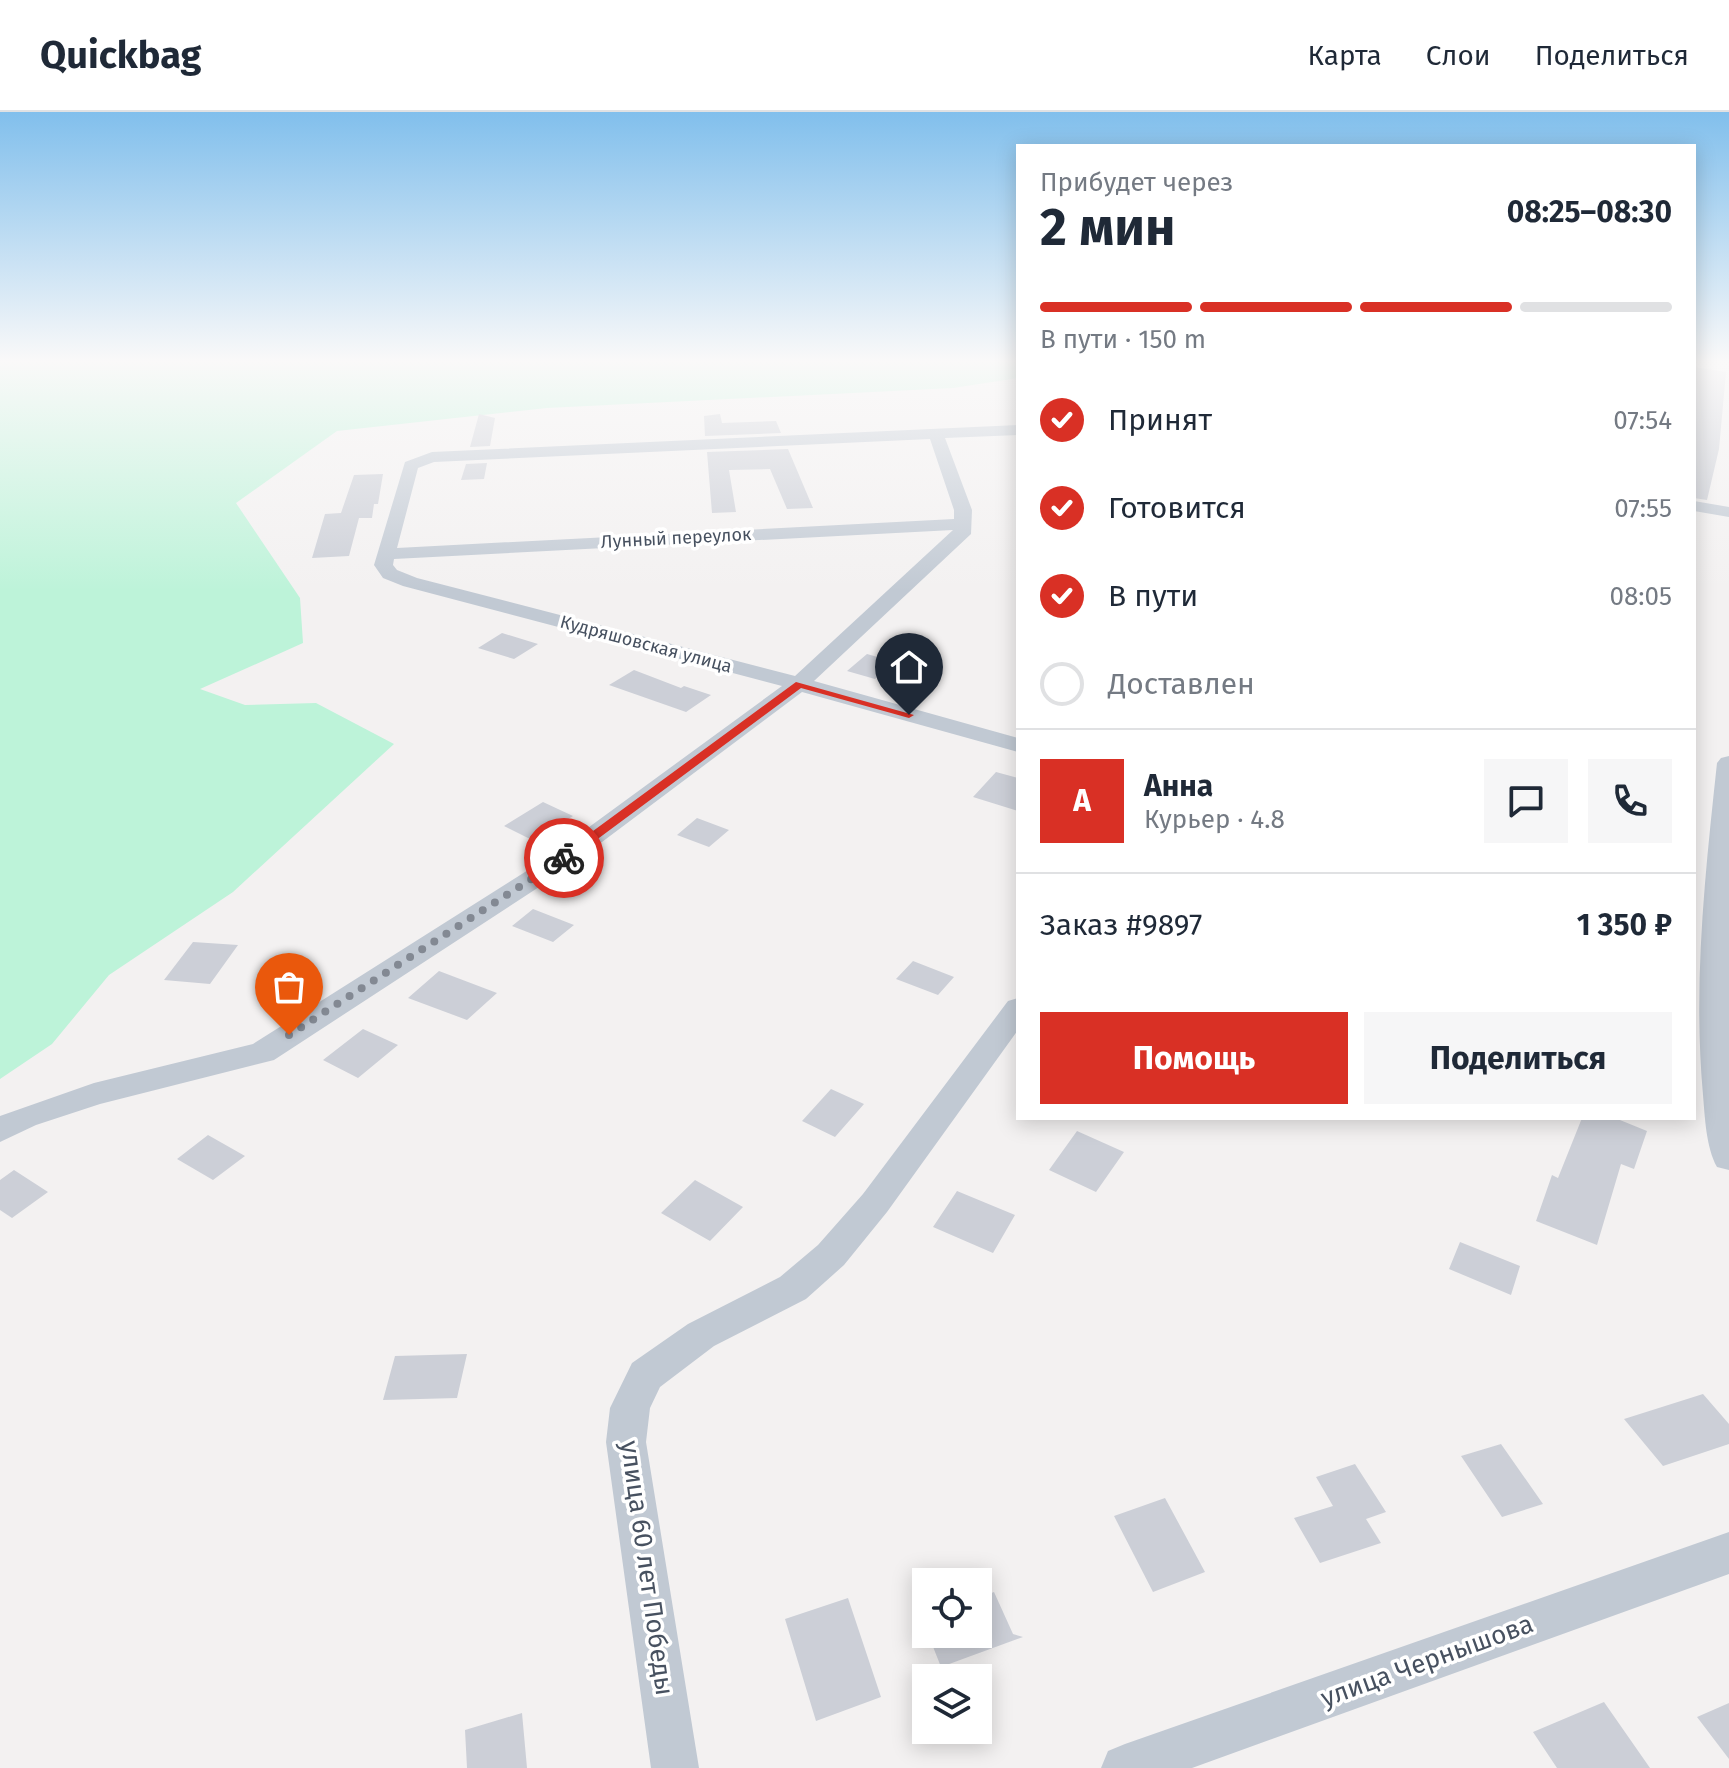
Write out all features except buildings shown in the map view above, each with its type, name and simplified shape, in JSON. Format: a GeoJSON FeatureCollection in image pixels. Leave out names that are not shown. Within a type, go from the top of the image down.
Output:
{"type":"FeatureCollection","features":[{"type":"Feature","properties":{"kind":"street"},"geometry":{"type":"LineString","coordinates":[[388,554],[411,465],[432,457],[886,436]]}},
{"type":"Feature","properties":{"kind":"street"},"geometry":{"type":"LineString","coordinates":[[0,1130],[25,1117],[94,1094],[263,1052],[553,866],[799,684],[962,534],[963,510],[937,436]]}},
{"type":"Feature","properties":{"kind":"street"},"geometry":{"type":"LineString","coordinates":[[1696,506],[1729,512]]}},
{"type":"Feature","properties":{"kind":"street","name":"Лунный переулок"},"geometry":{"type":"LineString","coordinates":[[388,554],[964,524]]}},
{"type":"Feature","properties":{"kind":"street","name":"Кудряшовская улица"},"geometry":{"type":"LineString","coordinates":[[388,554],[383,565],[390,574],[410,582],[1016,744]]}},
{"type":"Feature","properties":{"kind":"street"},"geometry":{"type":"LineString","coordinates":[[1729,763],[1712,930],[1717,1105],[1729,1158]]}},
{"type":"Feature","properties":{"kind":"street","name":"улица 60 лет Победы"},"geometry":{"type":"LineString","coordinates":[[675,1768],[626,1442],[630,1408],[646,1375],[701,1335],[793,1288],[831,1255],[875,1203],[1016,1011]]}},
{"type":"Feature","properties":{"kind":"street","name":"улица Чернышова"},"geometry":{"type":"LineString","coordinates":[[1125,1768],[1729,1553]]}},
{"type":"Feature","properties":{"kind":"green space"},"geometry":{"type":"Polygon","coordinates":[[[0,436],[330,436],[236,503],[300,598],[303,643],[200,689],[245,705],[316,703],[394,744],[233,892],[109,975],[52,1044],[0,1079],[0,436]]]}},
{"type":"Feature","properties":{"kind":"way so far"},"geometry":{"type":"LineString","coordinates":[[289,1035],[564,858]]}},
{"type":"Feature","properties":{"kind":"route"},"geometry":{"type":"LineString","coordinates":[[564,858],[799,684],[909,715]]}}]}
